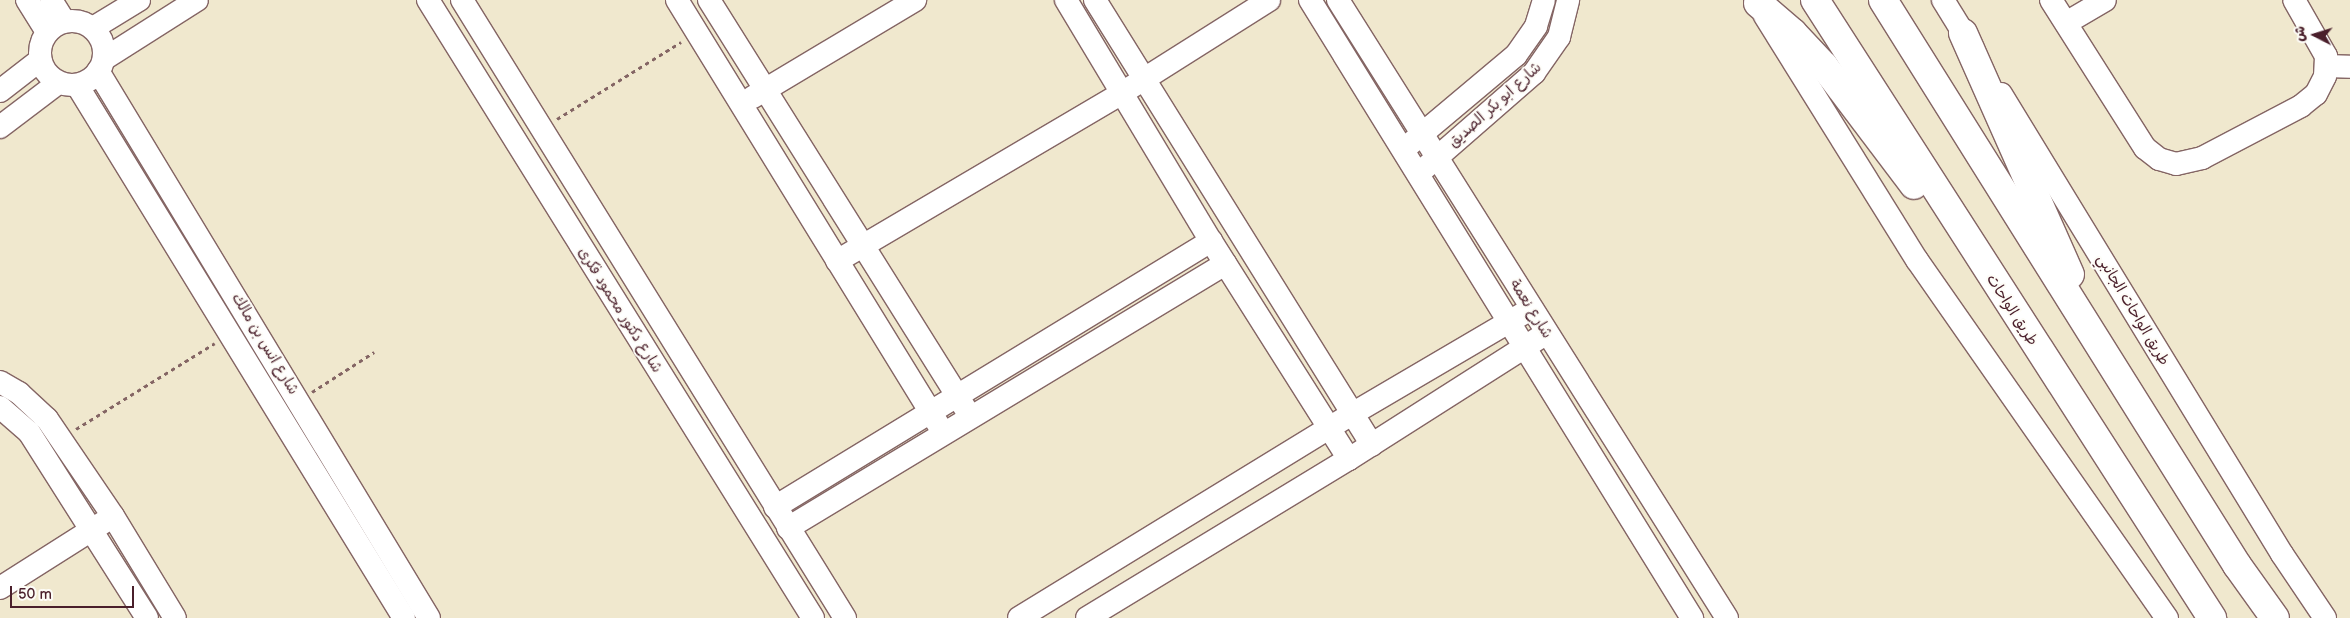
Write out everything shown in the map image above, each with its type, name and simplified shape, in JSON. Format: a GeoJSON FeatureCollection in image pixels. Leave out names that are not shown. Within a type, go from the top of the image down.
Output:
{"type":"FeatureCollection","features":[{"type":"Feature","properties":{"kind":"highway","name":"طريق الواحات"},"geometry":{"type":"LineString","coordinates":[[1815,0],[1964,236],[2212,618]]}},
{"type":"Feature","properties":{"kind":"highway"},"geometry":{"type":"LineString","coordinates":[[1882,0],[2237,565],[2275,618]]}},
{"type":"Feature","properties":{"kind":"highway"},"geometry":{"type":"LineString","coordinates":[[1756,2],[1809,49],[1915,186],[1964,236]]}},
{"type":"Feature","properties":{"kind":"highway"},"geometry":{"type":"LineString","coordinates":[[1964,33],[2110,364]]}},
{"type":"Feature","properties":{"kind":"street"},"geometry":{"type":"LineString","coordinates":[[27,0],[55,26]]}},
{"type":"Feature","properties":{"kind":"street"},"geometry":{"type":"LineString","coordinates":[[51,0],[55,26]]}},
{"type":"Feature","properties":{"kind":"street"},"geometry":{"type":"LineString","coordinates":[[92,28],[139,0]]}},
{"type":"Feature","properties":{"kind":"street"},"geometry":{"type":"LineString","coordinates":[[0,127],[101,65],[197,0]]}},
{"type":"Feature","properties":{"kind":"street","name":"شارع دكتور محمود فكرى"},"geometry":{"type":"LineString","coordinates":[[428,0],[637,338],[814,618]]}},
{"type":"Feature","properties":{"kind":"street","name":"شارع دكتور محمود فكرى"},"geometry":{"type":"LineString","coordinates":[[462,0],[775,508],[845,618]]}},
{"type":"Feature","properties":{"kind":"street"},"geometry":{"type":"LineString","coordinates":[[677,0],[943,434]]}},
{"type":"Feature","properties":{"kind":"street"},"geometry":{"type":"LineString","coordinates":[[709,0],[970,418]]}},
{"type":"Feature","properties":{"kind":"street"},"geometry":{"type":"LineString","coordinates":[[741,105],[915,0]]}},
{"type":"Feature","properties":{"kind":"street"},"geometry":{"type":"LineString","coordinates":[[1066,0],[1210,242],[1349,459]]}},
{"type":"Feature","properties":{"kind":"street"},"geometry":{"type":"LineString","coordinates":[[1095,0],[1372,445]]}},
{"type":"Feature","properties":{"kind":"street"},"geometry":{"type":"LineString","coordinates":[[837,261],[1122,93],[1269,0]]}},
{"type":"Feature","properties":{"kind":"street","name":"شارع نعمة"},"geometry":{"type":"LineString","coordinates":[[1310,0],[1510,320],[1692,618]]}},
{"type":"Feature","properties":{"kind":"street","name":"شارع نعمة"},"geometry":{"type":"LineString","coordinates":[[1338,0],[1546,334],[1727,618]]}},
{"type":"Feature","properties":{"kind":"street","name":"شارع ابو بكر الصديق"},"geometry":{"type":"LineString","coordinates":[[1403,150],[1516,55],[1536,26],[1544,0]]}},
{"type":"Feature","properties":{"kind":"street","name":"شارع ابو بكر الصديق"},"geometry":{"type":"LineString","coordinates":[[1419,174],[1534,73],[1559,36],[1568,0]]}},
{"type":"Feature","properties":{"kind":"street","name":"طريق الواحات الجانبي"},"geometry":{"type":"LineString","coordinates":[[1943,0],[2282,554],[2325,618]]}},
{"type":"Feature","properties":{"kind":"street"},"geometry":{"type":"LineString","coordinates":[[2051,0],[2145,148],[2159,159],[2176,164],[2202,158],[2309,100],[2321,86],[2326,66],[2323,46],[2294,0]]}},
{"type":"Feature","properties":{"kind":"street"},"geometry":{"type":"LineString","coordinates":[[2066,24],[2105,0]]}},
{"type":"Feature","properties":{"kind":"street"},"geometry":{"type":"LineString","coordinates":[[1756,2],[1917,260],[2167,618]]}},
{"type":"Feature","properties":{"kind":"street"},"geometry":{"type":"LineString","coordinates":[[68,84],[45,72],[40,60],[40,47],[55,26],[79,21],[92,28],[103,45],[101,65]]}},
{"type":"Feature","properties":{"kind":"street"},"geometry":{"type":"LineString","coordinates":[[0,90],[40,60]]}},
{"type":"Feature","properties":{"kind":"street","name":"شارع انس بن مالك"},"geometry":{"type":"LineString","coordinates":[[101,65],[429,618]]}},
{"type":"Feature","properties":{"kind":"street"},"geometry":{"type":"LineString","coordinates":[[2326,66],[2350,67]]}},
{"type":"Feature","properties":{"kind":"street","name":"شارع انس بن مالك"},"geometry":{"type":"LineString","coordinates":[[68,84],[230,333],[404,618]]}},
{"type":"Feature","properties":{"kind":"street"},"geometry":{"type":"LineString","coordinates":[[775,508],[1210,242]]}},
{"type":"Feature","properties":{"kind":"street"},"geometry":{"type":"LineString","coordinates":[[788,528],[1224,264]]}},
{"type":"Feature","properties":{"kind":"street"},"geometry":{"type":"LineString","coordinates":[[1019,618],[1352,414],[1510,320],[1532,310]]}},
{"type":"Feature","properties":{"kind":"street"},"geometry":{"type":"LineString","coordinates":[[637,338],[660,322]]}},
{"type":"Feature","properties":{"kind":"street"},"geometry":{"type":"LineString","coordinates":[[1086,618],[1372,445],[1546,334]]}},
{"type":"Feature","properties":{"kind":"street"},"geometry":{"type":"LineString","coordinates":[[0,382],[19,392],[48,419],[113,516],[176,618]]}},
{"type":"Feature","properties":{"kind":"street"},"geometry":{"type":"LineString","coordinates":[[279,413],[299,400]]}},
{"type":"Feature","properties":{"kind":"street"},"geometry":{"type":"LineString","coordinates":[[0,407],[29,432],[147,618]]}},
{"type":"Feature","properties":{"kind":"street"},"geometry":{"type":"LineString","coordinates":[[0,588],[113,516]]}},
{"type":"Feature","properties":{"kind":"path"},"geometry":{"type":"LineString","coordinates":[[541,128],[697,33]]}},
{"type":"Feature","properties":{"kind":"path"},"geometry":{"type":"LineString","coordinates":[[60,438],[230,333]]}},
{"type":"Feature","properties":{"kind":"path"},"geometry":{"type":"LineString","coordinates":[[299,400],[374,352]]}}]}
